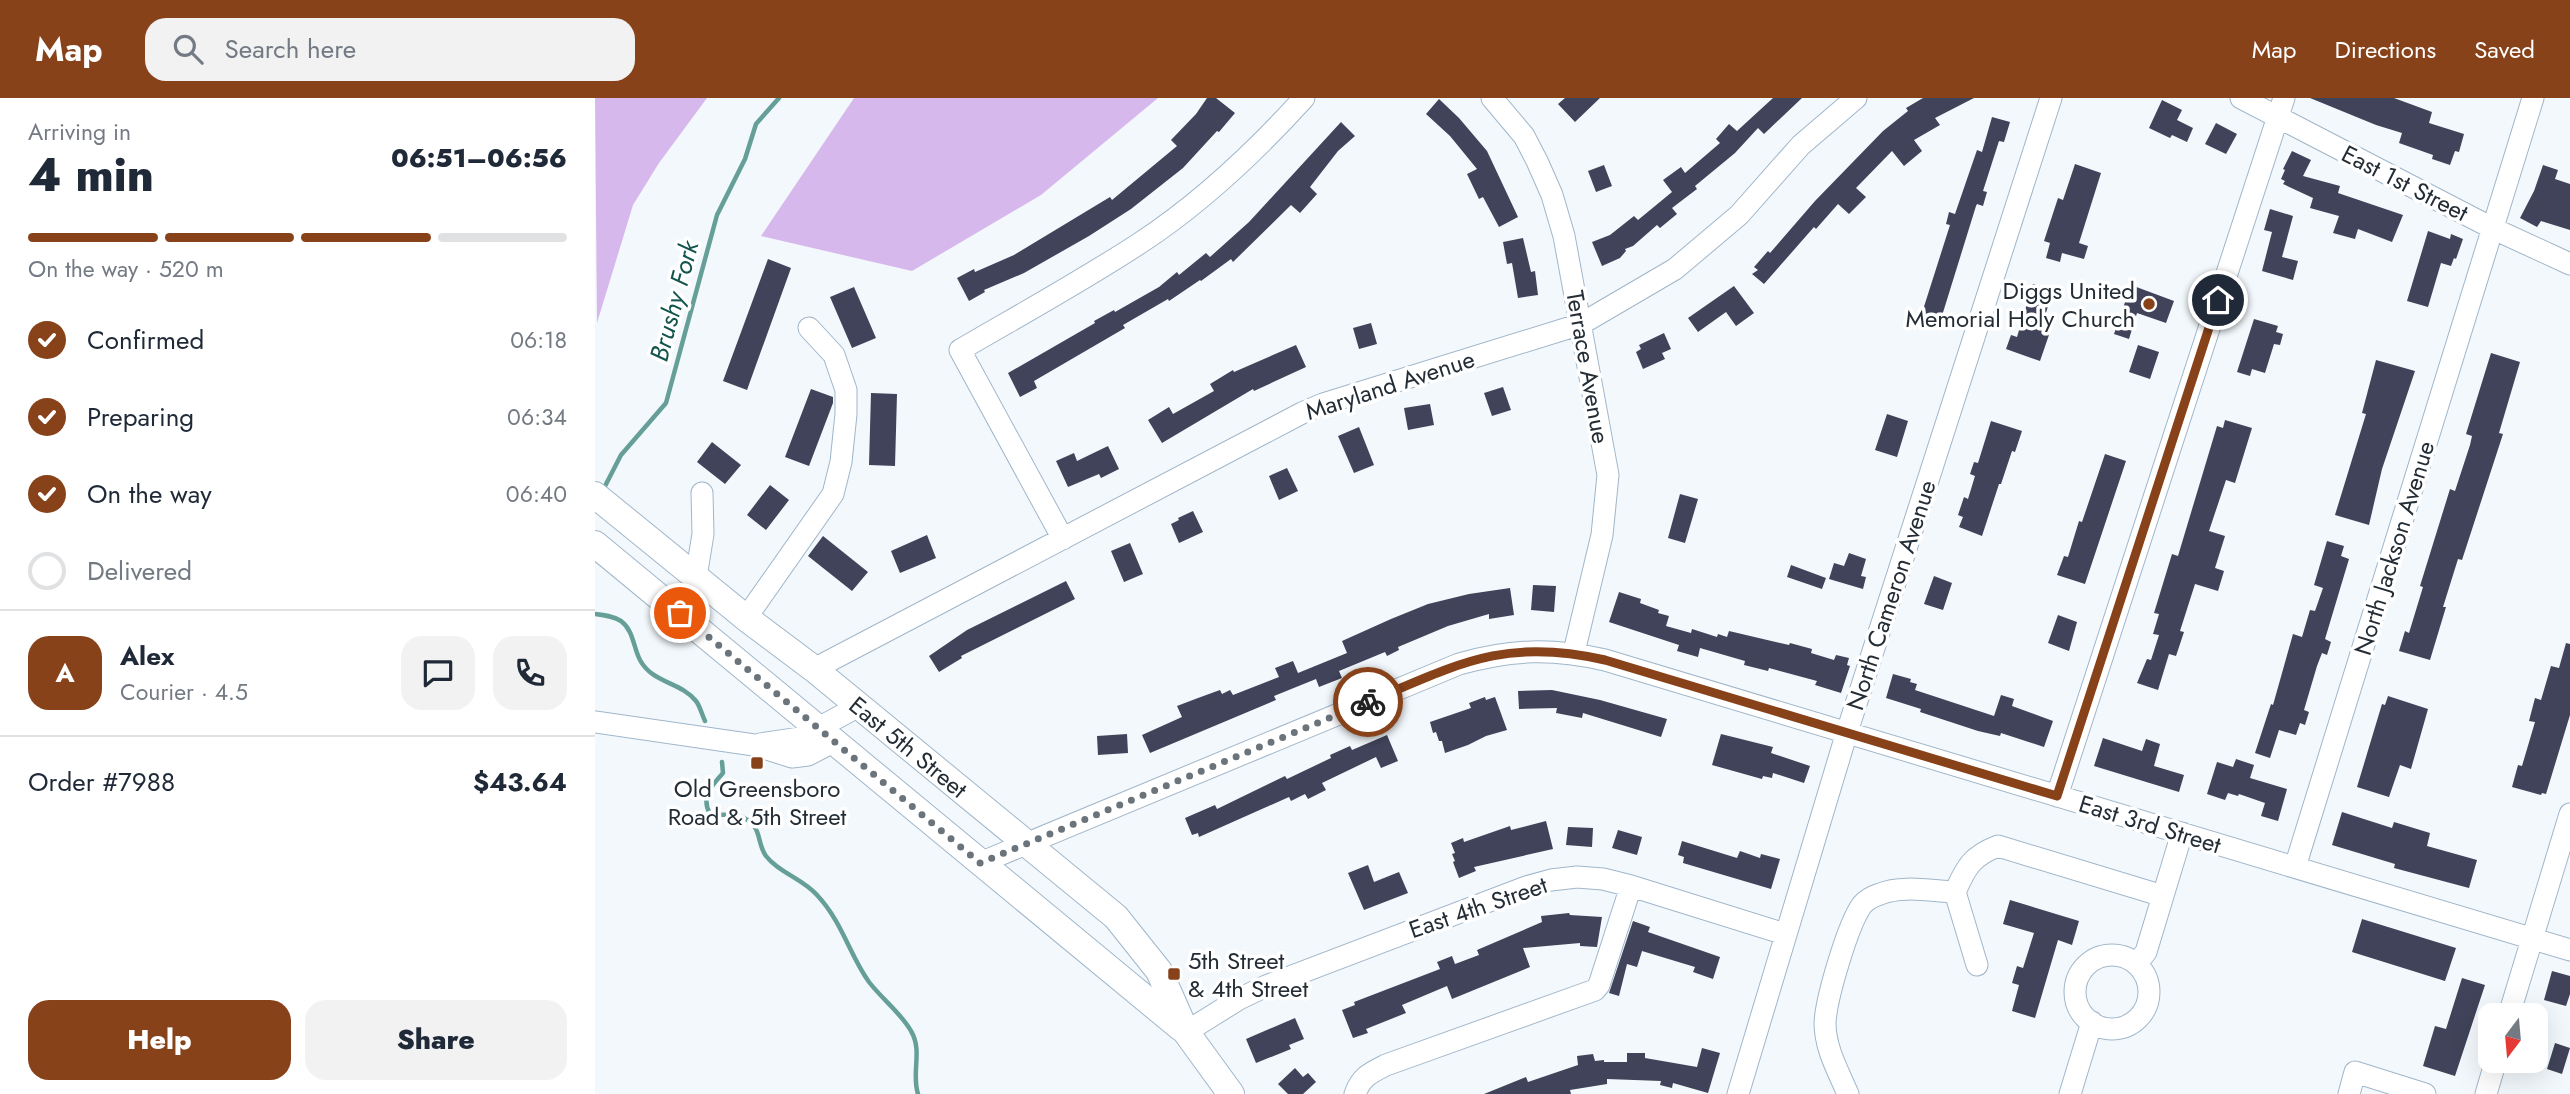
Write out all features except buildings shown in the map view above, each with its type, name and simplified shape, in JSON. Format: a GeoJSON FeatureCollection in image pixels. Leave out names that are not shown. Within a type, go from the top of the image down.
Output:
{"type":"FeatureCollection","features":[{"type":"Feature","properties":{"kind":"main road","name":"East 5th Street"},"geometry":{"type":"LineString","coordinates":[[595,495],[746,618],[814,669],[1099,902],[1131,934],[1159,971],[1185,1032],[1231,1094]]}},
{"type":"Feature","properties":{"kind":"main road","name":"East 5th Street"},"geometry":{"type":"LineString","coordinates":[[595,544],[1185,1032]]}},
{"type":"Feature","properties":{"kind":"street"},"geometry":{"type":"LineString","coordinates":[[1063,539],[960,350],[1141,243],[1210,190],[1276,129],[1304,98]]}},
{"type":"Feature","properties":{"kind":"street","name":"Terrace Avenue"},"geometry":{"type":"LineString","coordinates":[[1492,98],[1524,136],[1552,195],[1564,236],[1608,475],[1602,535],[1574,652]]}},
{"type":"Feature","properties":{"kind":"street","name":"Maryland Avenue"},"geometry":{"type":"LineString","coordinates":[[814,669],[1324,404],[1581,324],[1675,269],[1739,215],[1801,145],[1856,98]]}},
{"type":"Feature","properties":{"kind":"street","name":"North Cameron Avenue"},"geometry":{"type":"LineString","coordinates":[[1738,1094],[1847,732],[2051,98]]}},
{"type":"Feature","properties":{"kind":"street","name":"East 1st Street"},"geometry":{"type":"LineString","coordinates":[[2241,98],[2281,107],[2494,229],[2570,264]]}},
{"type":"Feature","properties":{"kind":"street","name":"North Jackson Avenue"},"geometry":{"type":"LineString","coordinates":[[2295,867],[2533,98]]}},
{"type":"Feature","properties":{"kind":"street"},"geometry":{"type":"LineString","coordinates":[[2057,796],[2281,107]]}},
{"type":"Feature","properties":{"kind":"street"},"geometry":{"type":"LineString","coordinates":[[746,618],[833,494],[841,462],[846,390],[834,355],[809,328]]}},
{"type":"Feature","properties":{"kind":"street"},"geometry":{"type":"LineString","coordinates":[[697,578],[703,534],[702,493]]}},
{"type":"Feature","properties":{"kind":"street","name":"East 3rd Street"},"geometry":{"type":"LineString","coordinates":[[980,863],[1459,664],[1517,651],[1574,652],[2570,950]]}},
{"type":"Feature","properties":{"kind":"street"},"geometry":{"type":"LineString","coordinates":[[595,722],[754,745],[798,757],[808,755],[859,706]]}},
{"type":"Feature","properties":{"kind":"street"},"geometry":{"type":"LineString","coordinates":[[2513,1003],[2570,814]]}},
{"type":"Feature","properties":{"kind":"street"},"geometry":{"type":"LineString","coordinates":[[2136,964],[2146,952],[2182,833]]}},
{"type":"Feature","properties":{"kind":"street"},"geometry":{"type":"LineString","coordinates":[[1977,965],[1955,892],[1966,868],[1979,853],[1998,846],[2163,896]]}},
{"type":"Feature","properties":{"kind":"street","name":"East 4th Street"},"geometry":{"type":"LineString","coordinates":[[1185,1032],[1266,986],[1526,887],[1551,880],[1577,877],[1602,879],[1785,934]]}},
{"type":"Feature","properties":{"kind":"street"},"geometry":{"type":"LineString","coordinates":[[1355,1094],[1365,1075],[1386,1065],[1595,990],[1599,985],[1631,886]]}},
{"type":"Feature","properties":{"kind":"street"},"geometry":{"type":"LineString","coordinates":[[1848,1094],[1829,1048],[1825,1021],[1836,973],[1854,917],[1864,902],[1881,893],[1895,890],[1955,892]]}},
{"type":"Feature","properties":{"kind":"street"},"geometry":{"type":"LineString","coordinates":[[2107,955],[2121,956],[2136,964],[2143,971],[2148,984],[2149,997],[2145,1010],[2136,1021],[2124,1027],[2110,1029],[2092,1023],[2078,1007],[2075,993],[2083,968],[2094,959],[2107,955]]}},
{"type":"Feature","properties":{"kind":"street"},"geometry":{"type":"LineString","coordinates":[[2070,1094],[2092,1023]]}},
{"type":"Feature","properties":{"kind":"street"},"geometry":{"type":"LineString","coordinates":[[2349,1094],[2355,1073],[2425,1094]]}},
{"type":"Feature","properties":{"kind":"street"},"geometry":{"type":"LineString","coordinates":[[2486,1094],[2492,1073]]}},
{"type":"Feature","properties":{"kind":"shaded area"},"geometry":{"type":"Polygon","coordinates":[[[595,98],[707,98],[659,163],[633,205],[597,323],[595,98]]]}},
{"type":"Feature","properties":{"kind":"shaded area"},"geometry":{"type":"Polygon","coordinates":[[[854,98],[1158,98],[1041,195],[912,271],[761,236],[854,98]]]}},
{"type":"Feature","properties":{"kind":"waterway","name":"Brushy Fork"},"geometry":{"type":"LineString","coordinates":[[603,490],[621,455],[666,403],[717,215],[745,159],[756,124],[779,98]]}},
{"type":"Feature","properties":{"kind":"waterway"},"geometry":{"type":"LineString","coordinates":[[595,614],[621,621],[631,634],[645,668],[690,695],[705,721]]}},
{"type":"Feature","properties":{"kind":"waterway"},"geometry":{"type":"LineString","coordinates":[[722,762],[723,773],[707,796],[710,814],[738,816],[749,821],[771,862],[805,884],[826,906],[869,982],[911,1031],[917,1054],[918,1094]]}},
{"type":"Feature","properties":{"kind":"way so far"},"geometry":{"type":"LineString","coordinates":[[680,613],[980,863],[1368,702]]}},
{"type":"Feature","properties":{"kind":"place","name":"Diggs United Memorial Holy Church"},"geometry":{"type":"Point","coordinates":[2149,304]}},
{"type":"Feature","properties":{"kind":"place","name":"Old Greensboro Road & 5th Street"},"geometry":{"type":"Point","coordinates":[757,763]}},
{"type":"Feature","properties":{"kind":"place","name":"5th Street & 4th Street"},"geometry":{"type":"Point","coordinates":[1174,974]}},
{"type":"Feature","properties":{"kind":"route"},"geometry":{"type":"LineString","coordinates":[[1368,702],[1459,664],[1488,655],[1545,650],[1574,652],[2057,796],[2218,300]]}}]}
